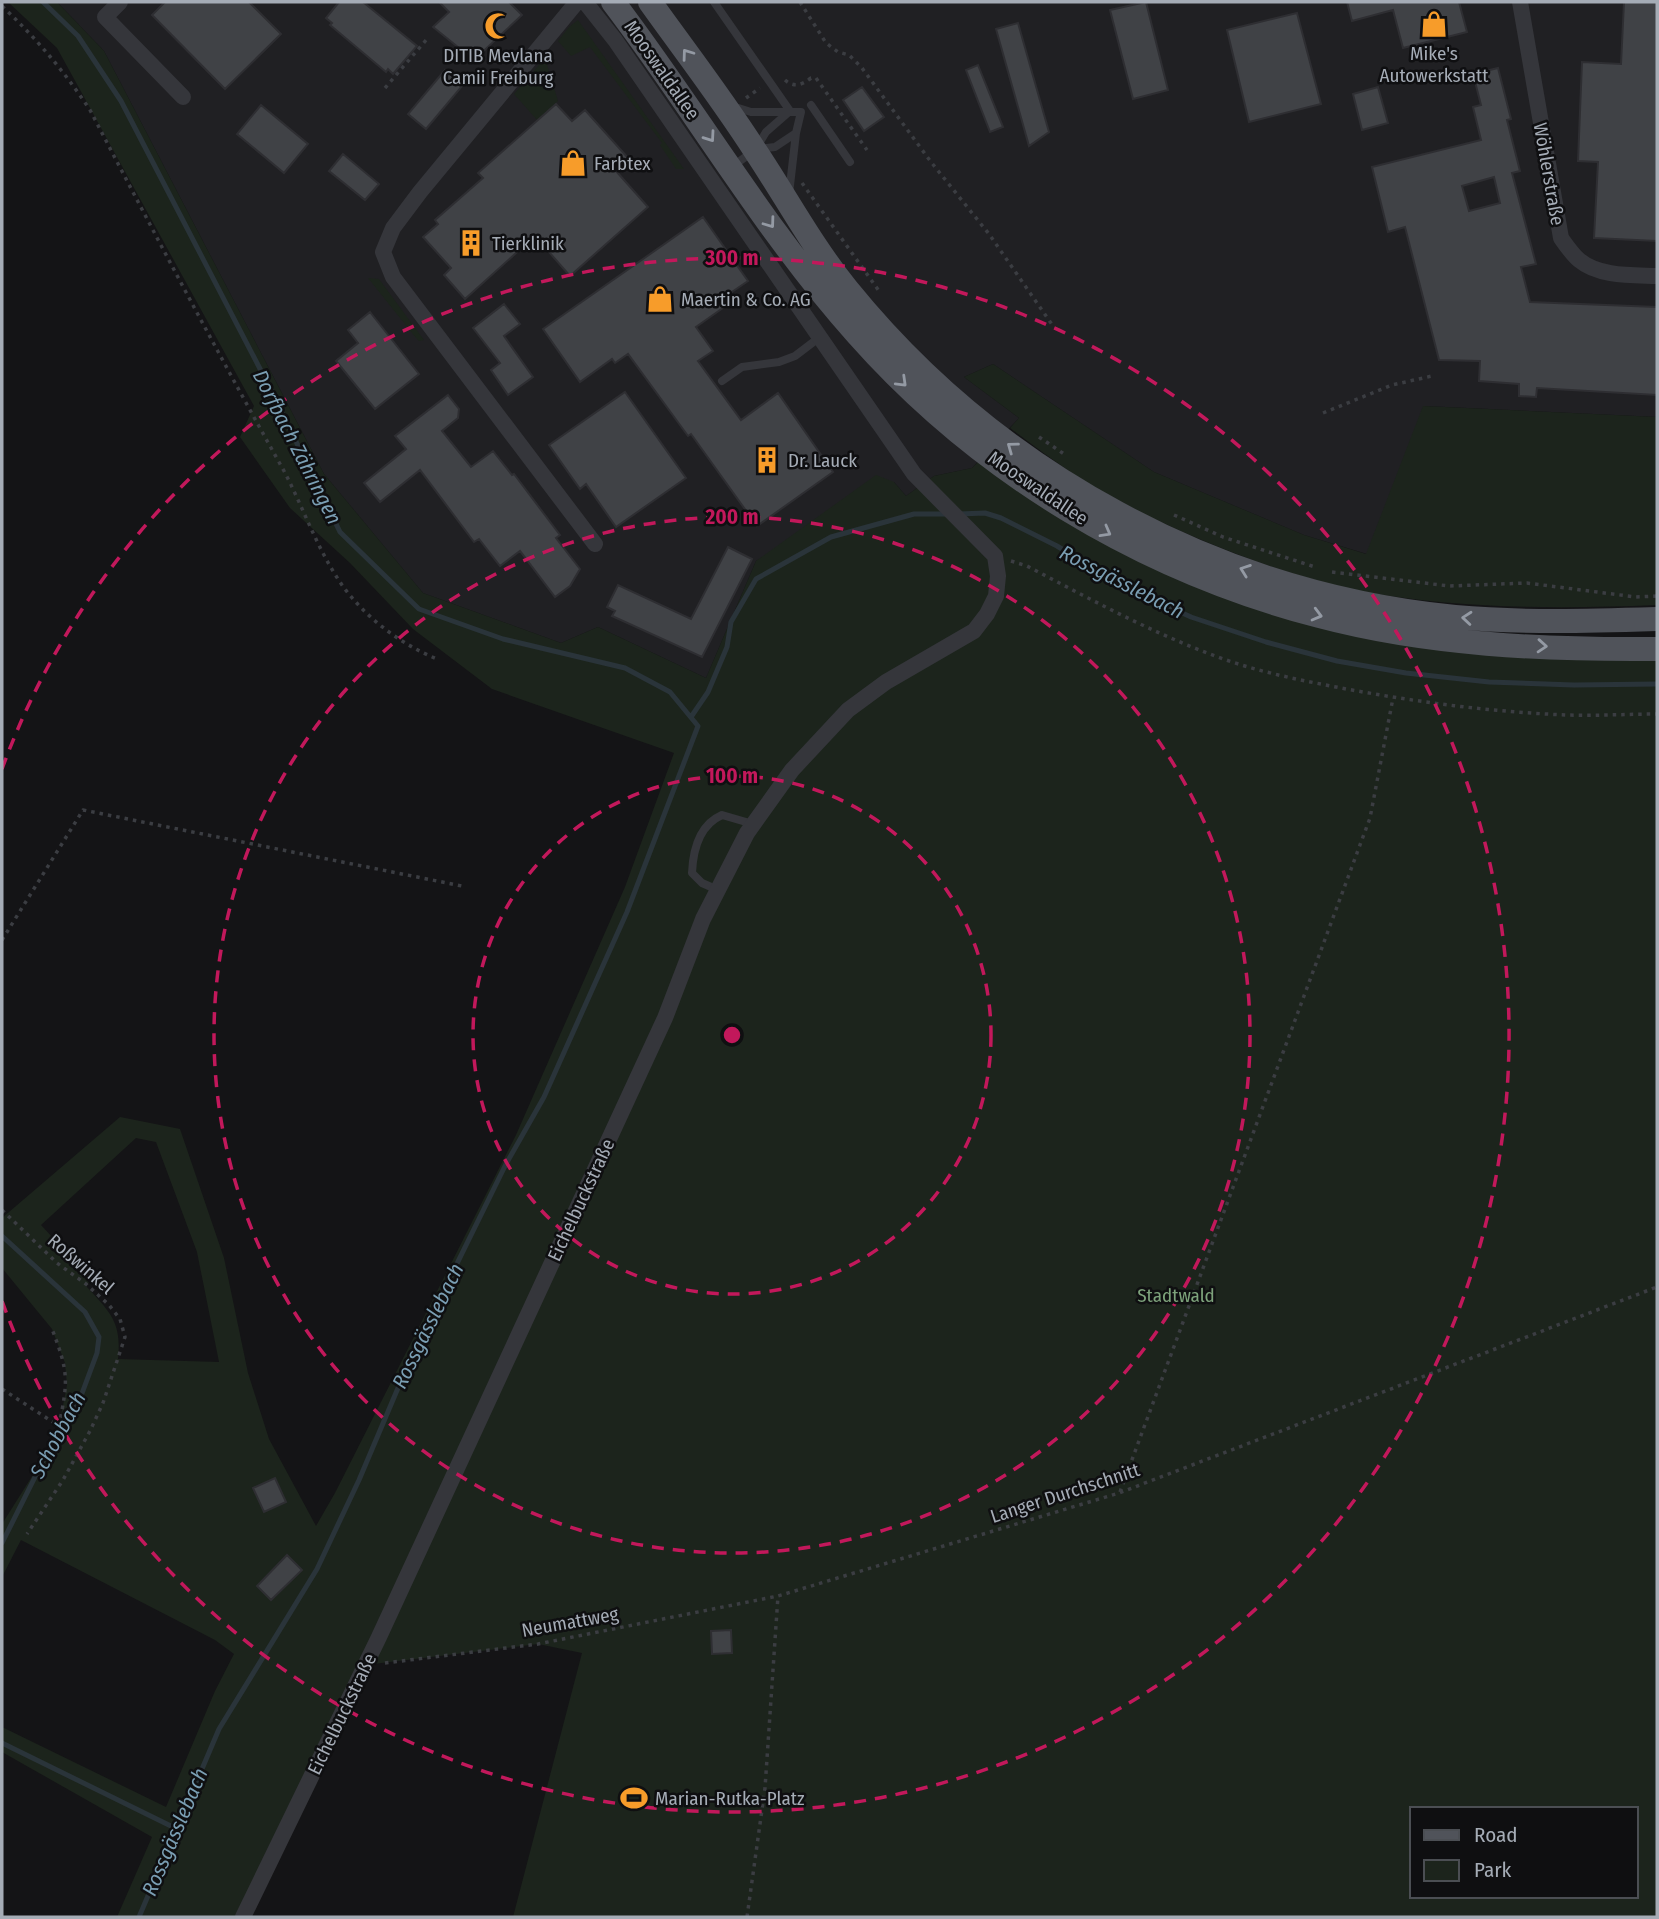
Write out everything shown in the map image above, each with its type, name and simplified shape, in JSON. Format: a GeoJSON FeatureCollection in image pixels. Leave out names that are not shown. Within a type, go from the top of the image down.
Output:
{"type":"FeatureCollection","features":[{"type":"Feature","properties":{"kind":"main road","name":"Mooswaldallee"},"geometry":{"type":"LineString","coordinates":[[613,2],[808,275],[855,333],[900,381],[952,428],[1047,498],[1116,538],[1175,567],[1250,596],[1321,617],[1372,627],[1506,644],[1558,648],[1657,649]]}},
{"type":"Feature","properties":{"kind":"main road","name":"Mooswaldallee"},"geometry":{"type":"LineString","coordinates":[[650,2],[755,150],[816,247],[859,304],[913,363],[949,397],[1023,455],[1077,491],[1132,522],[1180,544],[1251,573],[1337,598],[1451,617],[1501,621],[1657,620]]}},
{"type":"Feature","properties":{"kind":"street"},"geometry":{"type":"LineString","coordinates":[[120,2],[105,17],[183,97]]}},
{"type":"Feature","properties":{"kind":"street"},"geometry":{"type":"LineString","coordinates":[[577,2],[420,192],[393,228],[383,251],[393,276],[595,544]]}},
{"type":"Feature","properties":{"kind":"street","name":"Mooswaldallee"},"geometry":{"type":"LineString","coordinates":[[585,2],[615,40],[914,474],[995,556]]}},
{"type":"Feature","properties":{"kind":"street","name":"Wöhlerstraße"},"geometry":{"type":"LineString","coordinates":[[1520,2],[1560,238],[1579,261],[1593,268],[1657,276]]}},
{"type":"Feature","properties":{"kind":"street","name":"Eichelbuckstraße"},"geometry":{"type":"LineString","coordinates":[[243,1917],[365,1665],[665,1018],[703,919],[753,824],[792,770],[848,710],[886,682],[974,631],[996,596],[998,576],[995,556]]}},
{"type":"Feature","properties":{"kind":"lane"},"geometry":{"type":"LineString","coordinates":[[714,2],[790,111]]}},
{"type":"Feature","properties":{"kind":"lane"},"geometry":{"type":"LineString","coordinates":[[723,104],[751,112],[801,112],[788,204]]}},
{"type":"Feature","properties":{"kind":"lane"},"geometry":{"type":"LineString","coordinates":[[811,105],[850,162]]}},
{"type":"Feature","properties":{"kind":"lane"},"geometry":{"type":"LineString","coordinates":[[731,167],[755,150],[766,132],[790,111]]}},
{"type":"Feature","properties":{"kind":"lane"},"geometry":{"type":"LineString","coordinates":[[755,150],[775,147],[796,133]]}},
{"type":"Feature","properties":{"kind":"lane"},"geometry":{"type":"LineString","coordinates":[[722,381],[742,367],[779,362],[795,356],[820,337]]}},
{"type":"Feature","properties":{"kind":"lane"},"geometry":{"type":"LineString","coordinates":[[718,890],[702,883],[692,873],[701,833],[710,820],[722,815],[753,824]]}},
{"type":"Feature","properties":{"kind":"path"},"geometry":{"type":"LineString","coordinates":[[800,2],[826,43],[838,52],[849,55],[862,68],[931,162],[989,234],[1053,326]]}},
{"type":"Feature","properties":{"kind":"path"},"geometry":{"type":"LineString","coordinates":[[2,6],[58,64],[90,110],[288,479],[319,547],[343,587],[384,628],[412,649],[437,659]]}},
{"type":"Feature","properties":{"kind":"path"},"geometry":{"type":"LineString","coordinates":[[385,88],[427,39]]}},
{"type":"Feature","properties":{"kind":"path"},"geometry":{"type":"LineString","coordinates":[[793,171],[879,292]]}},
{"type":"Feature","properties":{"kind":"path"},"geometry":{"type":"LineString","coordinates":[[1323,413],[1392,385],[1433,376]]}},
{"type":"Feature","properties":{"kind":"path"},"geometry":{"type":"LineString","coordinates":[[1038,436],[1071,460]]}},
{"type":"Feature","properties":{"kind":"path"},"geometry":{"type":"LineString","coordinates":[[1166,512],[1223,537],[1326,571],[1449,586],[1527,583],[1636,597],[1657,596]]}},
{"type":"Feature","properties":{"kind":"path"},"geometry":{"type":"LineString","coordinates":[[995,556],[1027,566],[1170,639],[1221,658],[1304,681],[1393,698],[1478,708],[1569,715],[1657,714]]}},
{"type":"Feature","properties":{"kind":"path"},"geometry":{"type":"LineString","coordinates":[[1119,1493],[1370,818],[1393,698]]}},
{"type":"Feature","properties":{"kind":"path"},"geometry":{"type":"LineString","coordinates":[[2,940],[83,810],[463,886]]}},
{"type":"Feature","properties":{"kind":"path","name":"Roßwinkel"},"geometry":{"type":"LineString","coordinates":[[2,1210],[57,1263],[109,1305],[120,1319],[125,1337],[103,1403],[90,1431],[63,1480],[27,1534]]}},
{"type":"Feature","properties":{"kind":"path","name":"Langer Durchschnitt"},"geometry":{"type":"LineString","coordinates":[[778,1596],[1119,1493],[1657,1287]]}},
{"type":"Feature","properties":{"kind":"path"},"geometry":{"type":"LineString","coordinates":[[2,1389],[59,1426],[67,1385],[65,1363],[52,1329]]}},
{"type":"Feature","properties":{"kind":"path"},"geometry":{"type":"LineString","coordinates":[[747,1917],[765,1788],[778,1596]]}},
{"type":"Feature","properties":{"kind":"path","name":"Neumattweg"},"geometry":{"type":"LineString","coordinates":[[365,1665],[538,1644],[778,1596]]}},
{"type":"Feature","properties":{"kind":"shaded area"},"geometry":{"type":"Polygon","coordinates":[[[57,2],[1657,2],[1657,417],[1424,406],[1367,554],[1304,535],[1154,472],[993,364],[964,377],[1019,418],[972,468],[934,476],[906,496],[894,482],[756,561],[706,678],[598,627],[561,643],[423,593],[324,474],[104,51],[57,2]]]}},
{"type":"Feature","properties":{"kind":"green space","name":"Stadtwald"},"geometry":{"type":"Polygon","coordinates":[[[8,2],[57,2],[104,51],[324,474],[423,593],[561,643],[598,627],[706,678],[756,561],[876,475],[894,482],[906,496],[934,476],[972,468],[981,459],[1292,616],[1657,655],[1657,1917],[513,1917],[582,1653],[538,1644],[365,1665],[243,1917],[117,1917],[152,1837],[2,1752],[2,1727],[166,1807],[215,1691],[234,1654],[215,1640],[21,1540],[2,1577],[2,1524],[48,1451],[59,1426],[67,1385],[65,1363],[52,1329],[2,1268],[2,1218],[120,1117],[180,1129],[224,1258],[248,1373],[269,1439],[316,1526],[516,1135],[625,887],[674,753],[492,689],[413,629],[350,563],[290,508],[240,437],[254,406],[57,48],[8,2]],[[136,1138],[41,1225],[91,1279],[86,1286],[108,1311],[116,1326],[118,1359],[219,1362],[197,1252],[156,1142],[136,1138]]]}},
{"type":"Feature","properties":{"kind":"green space"},"geometry":{"type":"Polygon","coordinates":[[[578,20],[684,169],[676,169],[660,145],[662,143],[590,47],[571,56],[558,41],[578,20]]]}},
{"type":"Feature","properties":{"kind":"green space"},"geometry":{"type":"Polygon","coordinates":[[[545,58],[558,101],[537,120],[514,94],[545,58]]]}},
{"type":"Feature","properties":{"kind":"green space"},"geometry":{"type":"Polygon","coordinates":[[[368,278],[379,279],[424,340],[419,341],[416,338],[368,278]]]}},
{"type":"Feature","properties":{"kind":"green space"},"geometry":{"type":"Polygon","coordinates":[[[993,364],[1154,472],[1304,535],[1366,554],[1423,406],[1657,417],[1657,605],[1547,607],[1474,605],[1401,598],[1296,575],[1225,550],[1123,503],[1082,479],[1010,428],[1019,418],[964,377],[993,364]]]}},
{"type":"Feature","properties":{"kind":"building"},"geometry":{"type":"Polygon","coordinates":[[[165,2],[249,2],[281,34],[225,89],[152,15],[165,2]]]}},
{"type":"Feature","properties":{"kind":"building"},"geometry":{"type":"Polygon","coordinates":[[[339,2],[363,2],[417,46],[393,74],[388,69],[386,72],[330,25],[332,23],[326,18],[339,2]]]}},
{"type":"Feature","properties":{"kind":"building"},"geometry":{"type":"Polygon","coordinates":[[[439,2],[509,2],[522,15],[474,60],[433,27],[449,12],[439,2]]]}},
{"type":"Feature","properties":{"kind":"building"},"geometry":{"type":"Polygon","coordinates":[[[1146,2],[1168,90],[1133,99],[1110,10],[1146,2]]]}},
{"type":"Feature","properties":{"kind":"building"},"geometry":{"type":"Polygon","coordinates":[[[1347,2],[1459,2],[1467,32],[1403,48],[1393,10],[1352,21],[1347,2]]]}},
{"type":"Feature","properties":{"kind":"building"},"geometry":{"type":"Polygon","coordinates":[[[1624,2],[1657,2],[1657,241],[1594,238],[1598,162],[1578,161],[1582,62],[1621,64],[1624,2]]]}},
{"type":"Feature","properties":{"kind":"building"},"geometry":{"type":"Polygon","coordinates":[[[1297,13],[1321,104],[1249,122],[1227,30],[1297,13]]]}},
{"type":"Feature","properties":{"kind":"building"},"geometry":{"type":"Polygon","coordinates":[[[1018,23],[1049,132],[1029,146],[996,29],[1018,23]]]}},
{"type":"Feature","properties":{"kind":"building"},"geometry":{"type":"Polygon","coordinates":[[[978,65],[1003,127],[990,132],[966,70],[978,65]]]}},
{"type":"Feature","properties":{"kind":"building"},"geometry":{"type":"Polygon","coordinates":[[[1498,68],[1511,119],[1507,120],[1520,171],[1512,173],[1536,264],[1521,267],[1530,302],[1657,307],[1657,395],[1537,388],[1536,397],[1519,396],[1519,384],[1479,381],[1480,361],[1439,360],[1405,227],[1388,232],[1372,167],[1481,140],[1473,107],[1481,105],[1473,74],[1498,68]],[[1494,177],[1462,186],[1469,211],[1500,203],[1494,177]]]}},
{"type":"Feature","properties":{"kind":"building"},"geometry":{"type":"Polygon","coordinates":[[[445,70],[463,85],[426,129],[408,114],[445,70]]]}},
{"type":"Feature","properties":{"kind":"building"},"geometry":{"type":"Polygon","coordinates":[[[862,87],[884,117],[864,131],[843,100],[862,87]]]}},
{"type":"Feature","properties":{"kind":"building"},"geometry":{"type":"Polygon","coordinates":[[[1378,87],[1388,123],[1362,130],[1353,94],[1378,87]]]}},
{"type":"Feature","properties":{"kind":"building"},"geometry":{"type":"Polygon","coordinates":[[[556,104],[572,121],[585,110],[629,159],[616,171],[648,207],[570,276],[535,236],[465,299],[444,275],[451,268],[423,237],[438,224],[435,220],[483,178],[478,173],[556,104]]]}},
{"type":"Feature","properties":{"kind":"building"},"geometry":{"type":"Polygon","coordinates":[[[261,105],[308,144],[284,173],[237,134],[261,105]]]}},
{"type":"Feature","properties":{"kind":"building"},"geometry":{"type":"Polygon","coordinates":[[[343,154],[379,184],[365,200],[329,171],[343,154]]]}},
{"type":"Feature","properties":{"kind":"building"},"geometry":{"type":"Polygon","coordinates":[[[703,217],[748,281],[726,296],[730,303],[696,327],[713,351],[698,361],[741,420],[778,393],[833,472],[757,526],[691,434],[688,436],[628,354],[615,363],[612,359],[580,382],[543,329],[703,217]]]}},
{"type":"Feature","properties":{"kind":"building"},"geometry":{"type":"Polygon","coordinates":[[[504,304],[520,324],[504,336],[533,377],[508,395],[491,370],[500,363],[473,328],[504,304]]]}},
{"type":"Feature","properties":{"kind":"building"},"geometry":{"type":"Polygon","coordinates":[[[370,312],[419,374],[375,409],[336,361],[358,343],[348,330],[370,312]]]}},
{"type":"Feature","properties":{"kind":"building"},"geometry":{"type":"Polygon","coordinates":[[[625,392],[686,478],[616,527],[586,484],[580,489],[549,445],[625,392]]]}},
{"type":"Feature","properties":{"kind":"building"},"geometry":{"type":"Polygon","coordinates":[[[448,395],[459,409],[458,418],[442,431],[471,467],[493,451],[560,535],[556,538],[580,569],[570,586],[555,597],[520,551],[500,566],[479,539],[474,542],[420,470],[380,502],[364,483],[406,449],[395,436],[448,395]]]}},
{"type":"Feature","properties":{"kind":"building"},"geometry":{"type":"Polygon","coordinates":[[[728,547],[752,559],[702,657],[612,616],[615,611],[607,607],[618,585],[691,619],[728,547]]]}},
{"type":"Feature","properties":{"kind":"building"},"geometry":{"type":"Polygon","coordinates":[[[275,1478],[286,1502],[264,1512],[253,1488],[275,1478]]]}},
{"type":"Feature","properties":{"kind":"building"},"geometry":{"type":"Polygon","coordinates":[[[287,1555],[302,1570],[271,1600],[257,1586],[287,1555]]]}},
{"type":"Feature","properties":{"kind":"building"},"geometry":{"type":"Polygon","coordinates":[[[731,1630],[732,1653],[712,1654],[711,1631],[731,1630]]]}},
{"type":"Feature","properties":{"kind":"waterway","name":"Rossgässlebach"},"geometry":{"type":"LineString","coordinates":[[43,2],[78,36],[121,101],[271,390],[340,532],[419,609],[503,639],[625,668],[670,692],[698,726],[627,912],[544,1097],[506,1164],[412,1355],[359,1480],[317,1569],[219,1729],[139,1917]]}},
{"type":"Feature","properties":{"kind":"waterway","name":"Rossgässlebach"},"geometry":{"type":"LineString","coordinates":[[959,514],[985,513],[1001,518],[1057,546],[1117,583],[1191,617],[1266,642],[1337,661],[1406,673],[1489,682],[1657,684]]}},
{"type":"Feature","properties":{"kind":"waterway","name":"Rossgässlebach"},"geometry":{"type":"LineString","coordinates":[[691,717],[708,692],[727,647],[731,622],[756,579],[831,537],[914,514],[949,514]]}},
{"type":"Feature","properties":{"kind":"waterway","name":"Schobbach"},"geometry":{"type":"LineString","coordinates":[[2,1236],[85,1312],[99,1337],[97,1353],[81,1396],[50,1447],[2,1543]]}},
{"type":"Feature","properties":{"kind":"waterway"},"geometry":{"type":"LineString","coordinates":[[2,1743],[177,1829]]}},
{"type":"Feature","properties":{"kind":"place","name":"Mike's Autowerkstatt"},"geometry":{"type":"Point","coordinates":[1434,24]}},
{"type":"Feature","properties":{"kind":"place","name":"DITIB Mevlana Camii Freiburg"},"geometry":{"type":"Point","coordinates":[498,26]}},
{"type":"Feature","properties":{"kind":"place","name":"Farbtex"},"geometry":{"type":"Point","coordinates":[573,163]}},
{"type":"Feature","properties":{"kind":"place","name":"Tierklinik"},"geometry":{"type":"Point","coordinates":[471,243]}},
{"type":"Feature","properties":{"kind":"place","name":"Maertin & Co. AG"},"geometry":{"type":"Point","coordinates":[660,299]}},
{"type":"Feature","properties":{"kind":"place","name":"Dr. Lauck"},"geometry":{"type":"Point","coordinates":[767,460]}},
{"type":"Feature","properties":{"kind":"place","name":"Marian-Rutka-Platz"},"geometry":{"type":"Point","coordinates":[634,1798]}},
{"type":"Feature","properties":{"kind":"water label","name":"Dorfbach Zähringen"},"geometry":{"type":"Point","coordinates":[297,447]}}]}
